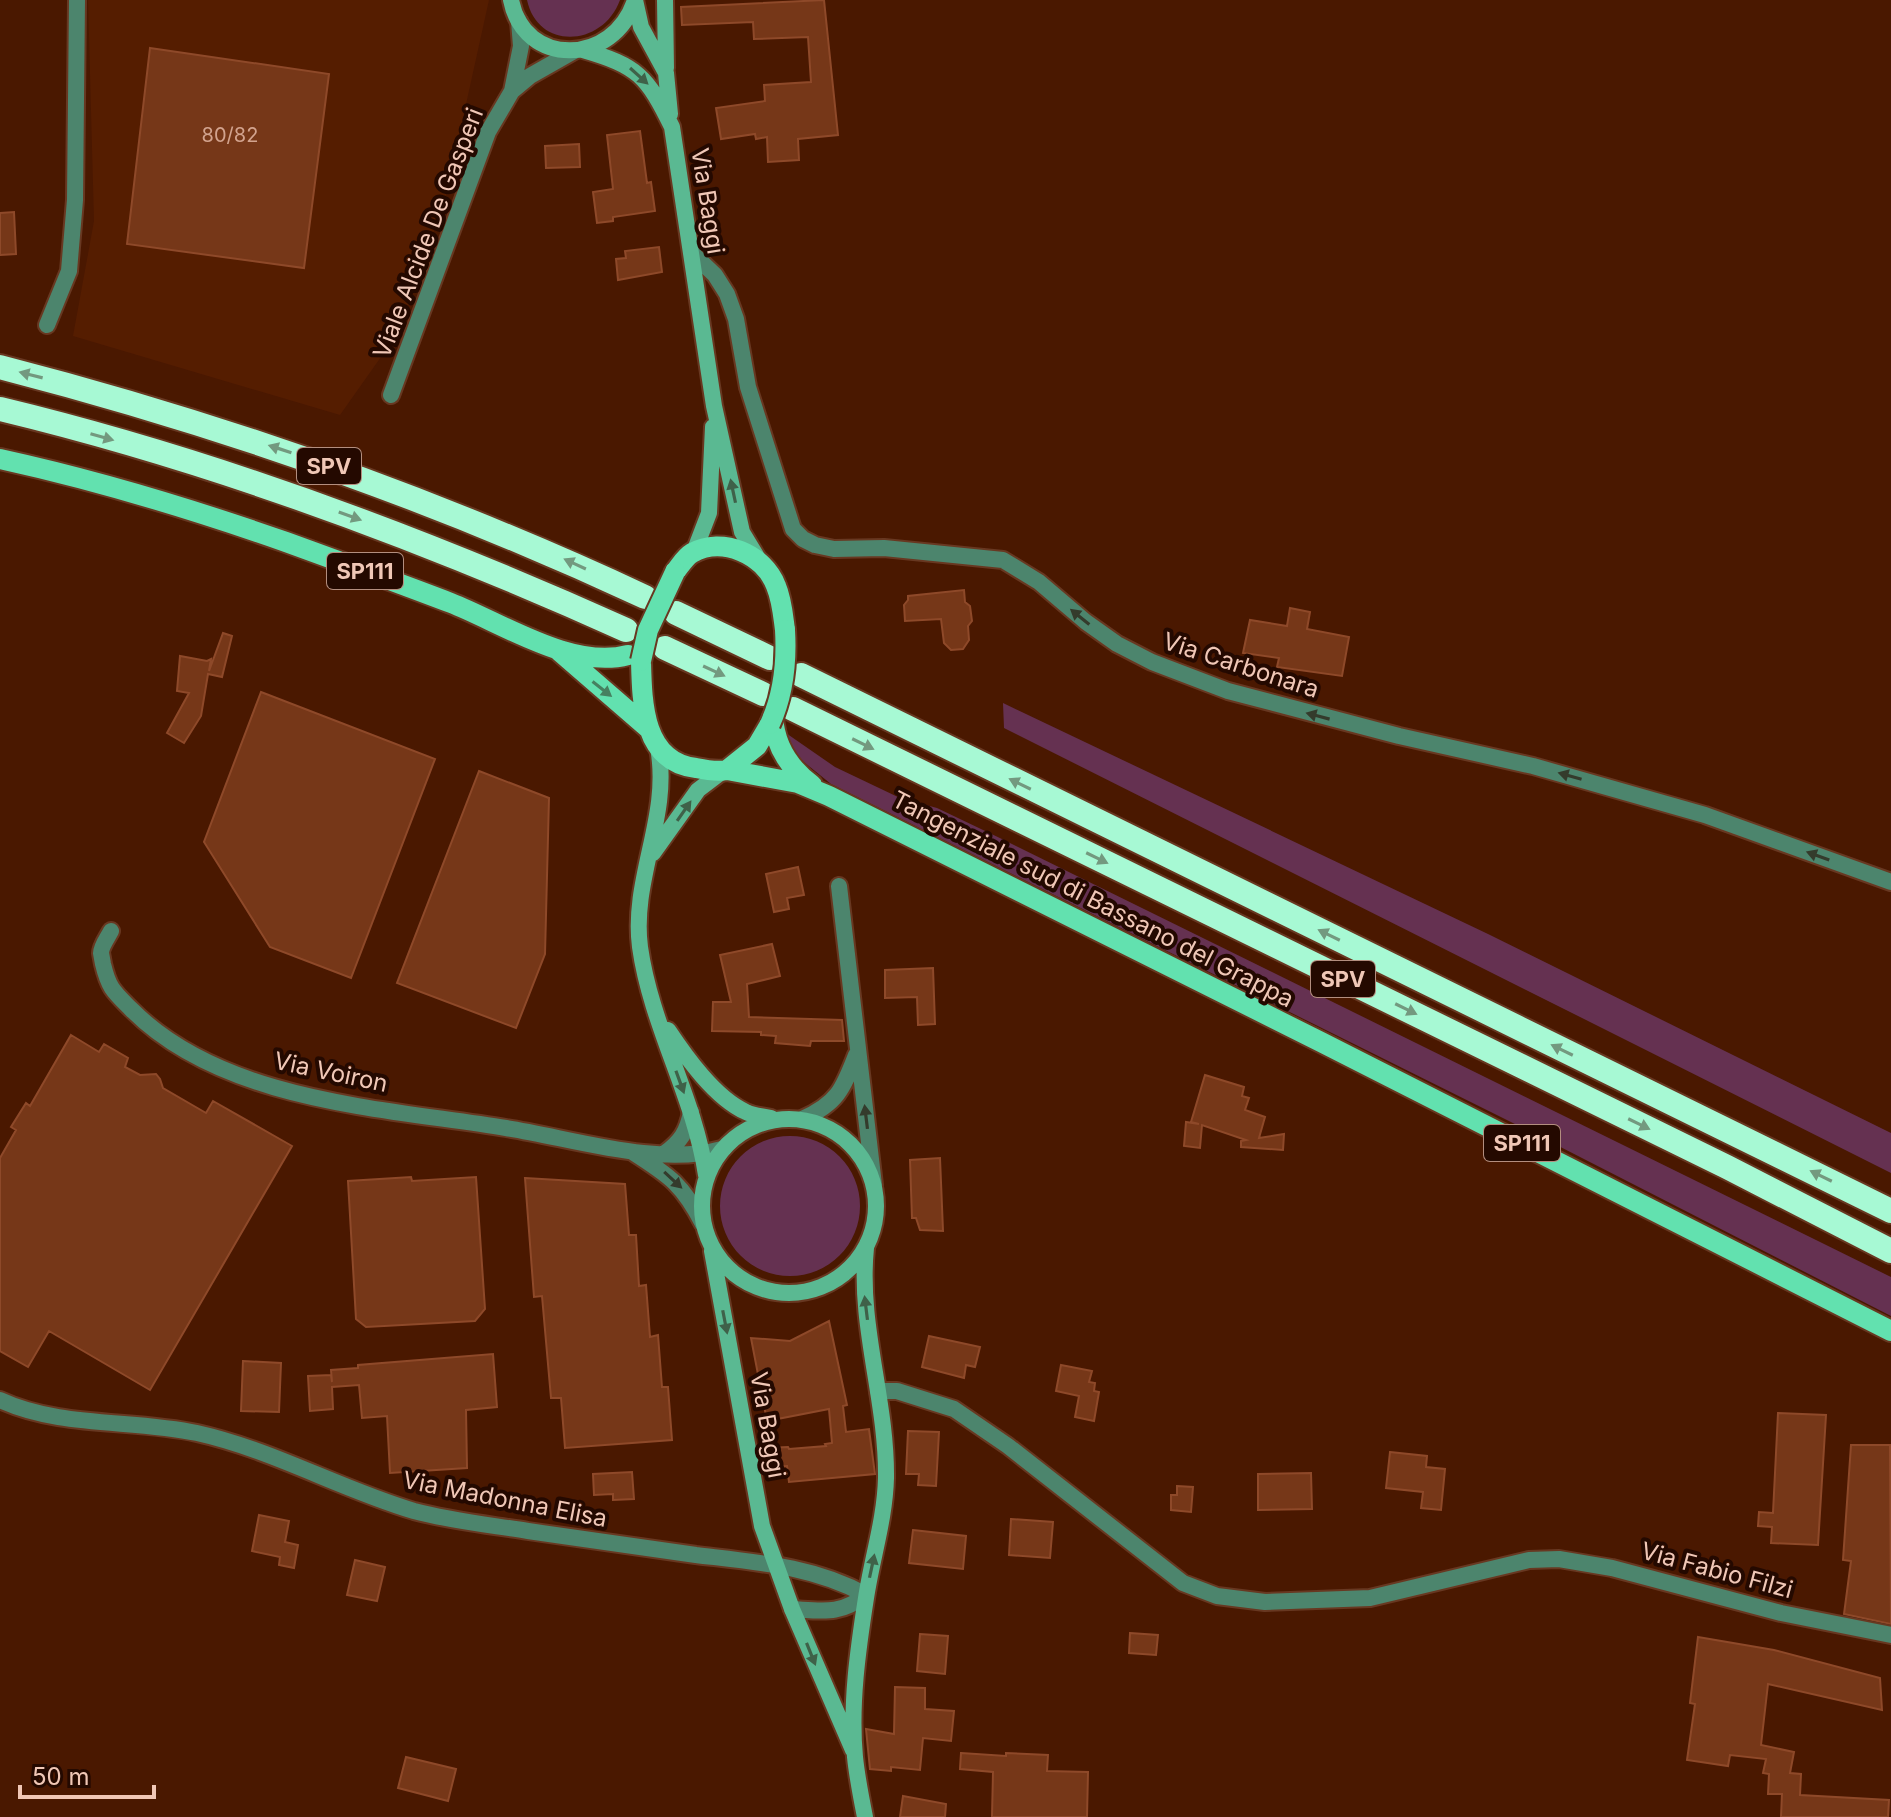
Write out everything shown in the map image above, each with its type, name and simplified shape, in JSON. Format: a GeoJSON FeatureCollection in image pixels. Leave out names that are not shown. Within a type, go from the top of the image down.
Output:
{"type":"FeatureCollection","features":[{"type":"Feature","properties":{"kind":"highway","name":"SPV"},"geometry":{"type":"LineString","coordinates":[[0,367],[142,406],[298,455],[467,518],[645,597]]}},
{"type":"Feature","properties":{"kind":"highway","name":"SPV"},"geometry":{"type":"LineString","coordinates":[[0,409],[181,460],[352,517],[637,630]]}},
{"type":"Feature","properties":{"kind":"highway"},"geometry":{"type":"LineString","coordinates":[[676,613],[770,658]]}},
{"type":"Feature","properties":{"kind":"highway"},"geometry":{"type":"LineString","coordinates":[[665,648],[763,694]]}},
{"type":"Feature","properties":{"kind":"highway","name":"SPV"},"geometry":{"type":"LineString","coordinates":[[801,675],[1891,1211]]}},
{"type":"Feature","properties":{"kind":"highway","name":"SPV"},"geometry":{"type":"LineString","coordinates":[[778,719],[1727,1167],[1891,1251]]}},
{"type":"Feature","properties":{"kind":"main road","name":"Viale Alcide De Gasperi"},"geometry":{"type":"LineString","coordinates":[[511,0],[519,21]]}},
{"type":"Feature","properties":{"kind":"main road","name":"Viale Alcide De Gasperi"},"geometry":{"type":"LineString","coordinates":[[579,50],[611,38],[622,27],[635,0]]}},
{"type":"Feature","properties":{"kind":"main road","name":"Viale Alcide De Gasperi"},"geometry":{"type":"LineString","coordinates":[[635,0],[641,27],[666,73]]}},
{"type":"Feature","properties":{"kind":"main road","name":"Viale Alcide De Gasperi"},"geometry":{"type":"LineString","coordinates":[[665,0],[666,73],[672,127]]}},
{"type":"Feature","properties":{"kind":"main road"},"geometry":{"type":"LineString","coordinates":[[519,21],[543,43],[558,49],[579,50]]}},
{"type":"Feature","properties":{"kind":"main road","name":"Via Baggi"},"geometry":{"type":"LineString","coordinates":[[579,50],[634,69],[653,90],[672,127],[714,406],[742,532],[761,563]]}},
{"type":"Feature","properties":{"kind":"main road","name":"Via Baggi"},"geometry":{"type":"LineString","coordinates":[[694,552],[709,513],[714,406]]}},
{"type":"Feature","properties":{"kind":"main road","name":"SP111"},"geometry":{"type":"LineString","coordinates":[[0,459],[54,471],[283,541],[459,607],[556,649],[602,658],[635,658],[649,729],[658,748]]}},
{"type":"Feature","properties":{"kind":"main road"},"geometry":{"type":"LineString","coordinates":[[635,658],[640,644],[637,630],[675,572],[694,552],[725,546],[740,550],[761,563],[776,585],[785,630],[787,656],[784,685],[778,719],[757,746],[725,770]]}},
{"type":"Feature","properties":{"kind":"main road","name":"SP111"},"geometry":{"type":"LineString","coordinates":[[556,649],[649,729]]}},
{"type":"Feature","properties":{"kind":"main road","name":"Tangenziale sud di Bassano del Grappa"},"geometry":{"type":"LineString","coordinates":[[778,719],[778,746],[800,776],[829,796]]}},
{"type":"Feature","properties":{"kind":"main road","name":"Via Baggi"},"geometry":{"type":"LineString","coordinates":[[658,748],[662,772],[661,800],[640,897],[640,946],[653,1008],[691,1112],[706,1175]]}},
{"type":"Feature","properties":{"kind":"main road","name":"Tangenziale sud di Bassano del Grappa"},"geometry":{"type":"LineString","coordinates":[[658,748],[671,761],[687,767],[725,770],[798,783],[829,796],[1891,1331]]}},
{"type":"Feature","properties":{"kind":"main road","name":"Via Baggi"},"geometry":{"type":"LineString","coordinates":[[650,857],[698,790],[725,770]]}},
{"type":"Feature","properties":{"kind":"main road","name":"Via Baggi"},"geometry":{"type":"LineString","coordinates":[[653,1008],[692,1066],[718,1091],[746,1112],[776,1119],[802,1119],[827,1126],[848,1141],[864,1161],[874,1185],[874,1228],[866,1248],[863,1277],[884,1430],[886,1480],[880,1529],[866,1595],[856,1691],[855,1755],[865,1817]]}},
{"type":"Feature","properties":{"kind":"main road","name":"Via Baggi"},"geometry":{"type":"LineString","coordinates":[[776,1119],[756,1124],[722,1149],[706,1175],[702,1191],[703,1224],[711,1246],[762,1526],[792,1609],[855,1755]]}},
{"type":"Feature","properties":{"kind":"main road","name":"Via Baggi"},"geometry":{"type":"LineString","coordinates":[[711,1246],[724,1265],[743,1280],[764,1289],[788,1293],[811,1290],[833,1281],[852,1266],[866,1248]]}},
{"type":"Feature","properties":{"kind":"street"},"geometry":{"type":"LineString","coordinates":[[47,325],[69,271],[75,200],[77,0]]}},
{"type":"Feature","properties":{"kind":"street","name":"Viale Alcide De Gasperi"},"geometry":{"type":"LineString","coordinates":[[391,395],[488,132],[512,91],[521,46],[519,21]]}},
{"type":"Feature","properties":{"kind":"street","name":"Viale Alcide De Gasperi"},"geometry":{"type":"LineString","coordinates":[[512,91],[530,76],[579,50]]}},
{"type":"Feature","properties":{"kind":"street","name":"Via Carbonara"},"geometry":{"type":"LineString","coordinates":[[693,254],[715,275],[727,294],[736,319],[748,387],[789,519],[793,529],[803,539],[834,549],[884,548],[1003,560],[1039,582],[1117,644],[1152,662],[1228,691],[1334,720],[1533,766],[1705,815],[1891,882]]}},
{"type":"Feature","properties":{"kind":"street","name":"Via Baggi"},"geometry":{"type":"LineString","coordinates":[[839,886],[874,1185]]}},
{"type":"Feature","properties":{"kind":"street","name":"Via Voiron"},"geometry":{"type":"LineString","coordinates":[[111,931],[100,953],[109,987],[173,1045],[219,1067],[279,1088],[353,1104],[629,1150],[703,1154],[722,1149]]}},
{"type":"Feature","properties":{"kind":"street","name":"Via Baggi"},"geometry":{"type":"LineString","coordinates":[[802,1119],[824,1110],[843,1089],[858,1049]]}},
{"type":"Feature","properties":{"kind":"street"},"geometry":{"type":"LineString","coordinates":[[665,1153],[688,1130],[691,1112]]}},
{"type":"Feature","properties":{"kind":"street","name":"Via Voiron"},"geometry":{"type":"LineString","coordinates":[[629,1150],[668,1175],[689,1196],[703,1224]]}},
{"type":"Feature","properties":{"kind":"street","name":"Via Fabio Filzi"},"geometry":{"type":"LineString","coordinates":[[878,1391],[897,1391],[954,1409],[1008,1446],[1183,1583],[1217,1596],[1265,1602],[1370,1598],[1529,1560],[1559,1559],[1612,1568],[1781,1613],[1891,1635]]}},
{"type":"Feature","properties":{"kind":"street","name":"Via Madonna Elisa"},"geometry":{"type":"LineString","coordinates":[[0,1400],[58,1416],[195,1433],[251,1447],[334,1482],[415,1511],[551,1534],[776,1564],[831,1578],[866,1595]]}},
{"type":"Feature","properties":{"kind":"street"},"geometry":{"type":"LineString","coordinates":[[792,1609],[826,1611],[849,1608],[866,1595]]}},
{"type":"Feature","properties":{"kind":"shaded area"},"geometry":{"type":"Polygon","coordinates":[[[88,0],[489,0],[446,195],[400,330],[340,415],[73,336],[94,221],[88,0]]]}},
{"type":"Feature","properties":{"kind":"shaded area"},"geometry":{"type":"Polygon","coordinates":[[[527,0],[620,0],[612,16],[600,27],[571,37],[557,35],[544,28],[533,17],[527,0]]]}},
{"type":"Feature","properties":{"kind":"shaded area"},"geometry":{"type":"Polygon","coordinates":[[[1003,703],[1488,934],[1891,1133],[1891,1173],[1004,728],[1003,703]]]}},
{"type":"Feature","properties":{"kind":"shaded area"},"geometry":{"type":"Polygon","coordinates":[[[783,731],[835,767],[900,798],[937,808],[1004,840],[1891,1277],[1891,1316],[1537,1135],[831,784],[789,750],[783,731]]]}},
{"type":"Feature","properties":{"kind":"shaded area"},"geometry":{"type":"Polygon","coordinates":[[[790,1136],[817,1142],[839,1157],[854,1179],[860,1206],[854,1233],[839,1255],[817,1270],[790,1276],[763,1270],[741,1255],[726,1233],[720,1206],[726,1179],[741,1157],[763,1142],[790,1136]]]}},
{"type":"Feature","properties":{"kind":"building"},"geometry":{"type":"Polygon","coordinates":[[[824,0],[838,135],[798,139],[799,160],[768,162],[767,137],[756,139],[755,134],[721,139],[716,108],[765,101],[764,85],[811,82],[808,37],[754,39],[753,22],[682,25],[681,7],[824,0]]]}},
{"type":"Feature","properties":{"kind":"building"},"geometry":{"type":"Polygon","coordinates":[[[150,48],[329,74],[304,268],[127,244],[150,48]]]}},
{"type":"Feature","properties":{"kind":"building"},"geometry":{"type":"Polygon","coordinates":[[[640,131],[647,183],[651,182],[655,211],[613,217],[613,221],[597,223],[593,192],[613,189],[607,135],[640,131]]]}},
{"type":"Feature","properties":{"kind":"building"},"geometry":{"type":"Polygon","coordinates":[[[579,144],[580,167],[546,168],[545,146],[579,144]]]}},
{"type":"Feature","properties":{"kind":"building"},"geometry":{"type":"Polygon","coordinates":[[[14,212],[16,254],[0,255],[0,213],[14,212]]]}},
{"type":"Feature","properties":{"kind":"building"},"geometry":{"type":"Polygon","coordinates":[[[659,247],[662,272],[618,280],[616,259],[626,258],[625,251],[659,247]]]}},
{"type":"Feature","properties":{"kind":"building"},"geometry":{"type":"Polygon","coordinates":[[[964,590],[972,621],[968,626],[969,640],[963,649],[951,650],[944,643],[941,619],[905,621],[904,605],[908,596],[964,590]]]}},
{"type":"Feature","properties":{"kind":"building"},"geometry":{"type":"Polygon","coordinates":[[[1290,608],[1310,612],[1307,629],[1349,637],[1342,676],[1277,667],[1279,658],[1243,653],[1250,620],[1287,626],[1290,608]]]}},
{"type":"Feature","properties":{"kind":"building"},"geometry":{"type":"Polygon","coordinates":[[[223,633],[232,636],[222,677],[208,674],[201,716],[184,743],[167,733],[189,693],[177,691],[180,656],[211,659],[209,671],[223,633]]]}},
{"type":"Feature","properties":{"kind":"building"},"geometry":{"type":"Polygon","coordinates":[[[261,692],[435,759],[351,978],[270,947],[204,842],[261,692]]]}},
{"type":"Feature","properties":{"kind":"building"},"geometry":{"type":"Polygon","coordinates":[[[479,771],[549,798],[545,954],[516,1028],[397,983],[479,771]]]}},
{"type":"Feature","properties":{"kind":"building"},"geometry":{"type":"Polygon","coordinates":[[[798,867],[804,895],[787,898],[789,909],[774,912],[766,874],[798,867]]]}},
{"type":"Feature","properties":{"kind":"building"},"geometry":{"type":"Polygon","coordinates":[[[772,944],[780,976],[747,984],[749,1017],[842,1020],[844,1041],[811,1041],[810,1046],[775,1043],[776,1036],[761,1035],[761,1032],[712,1031],[713,1002],[731,1002],[720,955],[772,944]]]}},
{"type":"Feature","properties":{"kind":"building"},"geometry":{"type":"Polygon","coordinates":[[[933,968],[935,1024],[918,1025],[917,997],[885,998],[885,970],[933,968]]]}},
{"type":"Feature","properties":{"kind":"building"},"geometry":{"type":"Polygon","coordinates":[[[71,1035],[99,1052],[104,1044],[128,1058],[125,1067],[140,1075],[156,1074],[163,1088],[206,1113],[213,1101],[292,1146],[150,1390],[49,1331],[28,1367],[0,1351],[0,1158],[16,1130],[11,1127],[26,1103],[30,1106],[71,1035]]]}},
{"type":"Feature","properties":{"kind":"building"},"geometry":{"type":"Polygon","coordinates":[[[1205,1075],[1244,1087],[1242,1096],[1249,1098],[1245,1110],[1265,1117],[1259,1138],[1284,1134],[1283,1150],[1241,1147],[1241,1141],[1246,1140],[1202,1125],[1200,1148],[1184,1146],[1186,1122],[1199,1124],[1191,1122],[1205,1075]]]}},
{"type":"Feature","properties":{"kind":"building"},"geometry":{"type":"Polygon","coordinates":[[[940,1158],[943,1231],[920,1230],[916,1218],[912,1218],[910,1160],[940,1158]]]}},
{"type":"Feature","properties":{"kind":"building"},"geometry":{"type":"Polygon","coordinates":[[[411,1177],[412,1181],[476,1177],[485,1309],[475,1321],[366,1327],[356,1319],[348,1181],[411,1177]]]}},
{"type":"Feature","properties":{"kind":"building"},"geometry":{"type":"Polygon","coordinates":[[[525,1178],[625,1184],[629,1235],[636,1235],[639,1286],[646,1285],[650,1337],[658,1335],[662,1387],[668,1387],[672,1440],[565,1448],[561,1398],[551,1398],[542,1296],[534,1297],[525,1178]]]}},
{"type":"Feature","properties":{"kind":"building"},"geometry":{"type":"Polygon","coordinates":[[[829,1321],[847,1405],[843,1406],[846,1432],[869,1429],[875,1474],[789,1482],[787,1466],[768,1467],[766,1448],[789,1449],[832,1443],[829,1409],[767,1421],[751,1338],[790,1341],[829,1321]]]}},
{"type":"Feature","properties":{"kind":"building"},"geometry":{"type":"Polygon","coordinates":[[[929,1336],[980,1347],[975,1367],[966,1365],[964,1378],[922,1367],[929,1336]]]}},
{"type":"Feature","properties":{"kind":"building"},"geometry":{"type":"Polygon","coordinates":[[[493,1354],[497,1407],[466,1410],[467,1468],[390,1473],[387,1416],[362,1418],[359,1385],[332,1387],[333,1409],[310,1411],[308,1376],[331,1375],[332,1382],[331,1370],[358,1368],[358,1365],[493,1354]]]}},
{"type":"Feature","properties":{"kind":"building"},"geometry":{"type":"Polygon","coordinates":[[[243,1361],[281,1363],[279,1412],[241,1411],[243,1361]]]}},
{"type":"Feature","properties":{"kind":"building"},"geometry":{"type":"Polygon","coordinates":[[[1061,1365],[1092,1371],[1089,1382],[1095,1383],[1094,1391],[1099,1392],[1094,1421],[1075,1417],[1079,1396],[1056,1391],[1061,1365]]]}},
{"type":"Feature","properties":{"kind":"building"},"geometry":{"type":"Polygon","coordinates":[[[1778,1413],[1826,1415],[1818,1545],[1771,1543],[1772,1527],[1758,1526],[1759,1512],[1773,1513],[1778,1413]]]}},
{"type":"Feature","properties":{"kind":"building"},"geometry":{"type":"Polygon","coordinates":[[[908,1431],[939,1432],[936,1486],[918,1485],[919,1474],[906,1474],[908,1431]]]}},
{"type":"Feature","properties":{"kind":"building"},"geometry":{"type":"Polygon","coordinates":[[[1851,1445],[1890,1445],[1891,1624],[1844,1614],[1851,1561],[1843,1560],[1851,1445]]]}},
{"type":"Feature","properties":{"kind":"building"},"geometry":{"type":"Polygon","coordinates":[[[1390,1452],[1427,1456],[1426,1467],[1445,1469],[1441,1510],[1421,1508],[1423,1492],[1386,1488],[1390,1452]]]}},
{"type":"Feature","properties":{"kind":"building"},"geometry":{"type":"Polygon","coordinates":[[[632,1472],[634,1499],[613,1500],[613,1494],[594,1495],[593,1474],[632,1472]]]}},
{"type":"Feature","properties":{"kind":"building"},"geometry":{"type":"Polygon","coordinates":[[[1311,1473],[1312,1509],[1258,1510],[1258,1474],[1311,1473]]]}},
{"type":"Feature","properties":{"kind":"building"},"geometry":{"type":"Polygon","coordinates":[[[1177,1486],[1193,1487],[1191,1512],[1171,1510],[1171,1495],[1177,1495],[1177,1486]]]}},
{"type":"Feature","properties":{"kind":"building"},"geometry":{"type":"Polygon","coordinates":[[[259,1515],[289,1521],[285,1542],[298,1545],[294,1568],[279,1565],[280,1557],[252,1551],[259,1515]]]}},
{"type":"Feature","properties":{"kind":"building"},"geometry":{"type":"Polygon","coordinates":[[[1011,1519],[1053,1522],[1050,1558],[1009,1555],[1011,1519]]]}},
{"type":"Feature","properties":{"kind":"building"},"geometry":{"type":"Polygon","coordinates":[[[913,1530],[966,1536],[963,1569],[909,1563],[913,1530]]]}},
{"type":"Feature","properties":{"kind":"building"},"geometry":{"type":"Polygon","coordinates":[[[355,1560],[385,1567],[377,1601],[347,1595],[355,1560]]]}},
{"type":"Feature","properties":{"kind":"building"},"geometry":{"type":"Polygon","coordinates":[[[1130,1633],[1158,1635],[1156,1655],[1129,1653],[1130,1633]]]}},
{"type":"Feature","properties":{"kind":"building"},"geometry":{"type":"Polygon","coordinates":[[[920,1634],[948,1636],[945,1674],[917,1671],[920,1634]]]}},
{"type":"Feature","properties":{"kind":"building"},"geometry":{"type":"Polygon","coordinates":[[[1698,1637],[1774,1650],[1880,1678],[1882,1710],[1768,1684],[1761,1745],[1794,1752],[1790,1773],[1801,1774],[1800,1795],[1889,1800],[1888,1817],[1781,1817],[1782,1794],[1768,1794],[1769,1774],[1763,1773],[1766,1759],[1730,1755],[1728,1766],[1687,1760],[1695,1704],[1690,1703],[1698,1637]]]}},
{"type":"Feature","properties":{"kind":"building"},"geometry":{"type":"Polygon","coordinates":[[[895,1687],[925,1688],[925,1709],[954,1711],[951,1741],[923,1738],[920,1770],[891,1767],[891,1771],[870,1769],[866,1729],[894,1734],[895,1687]]]}},
{"type":"Feature","properties":{"kind":"building"},"geometry":{"type":"Polygon","coordinates":[[[961,1753],[1048,1755],[1047,1771],[1088,1772],[1087,1817],[992,1817],[993,1772],[960,1769],[961,1753]]]}},
{"type":"Feature","properties":{"kind":"building"},"geometry":{"type":"Polygon","coordinates":[[[406,1757],[456,1769],[448,1801],[398,1788],[406,1757]]]}},
{"type":"Feature","properties":{"kind":"building"},"geometry":{"type":"Polygon","coordinates":[[[903,1796],[946,1804],[945,1817],[900,1817],[903,1796]]]}}]}
